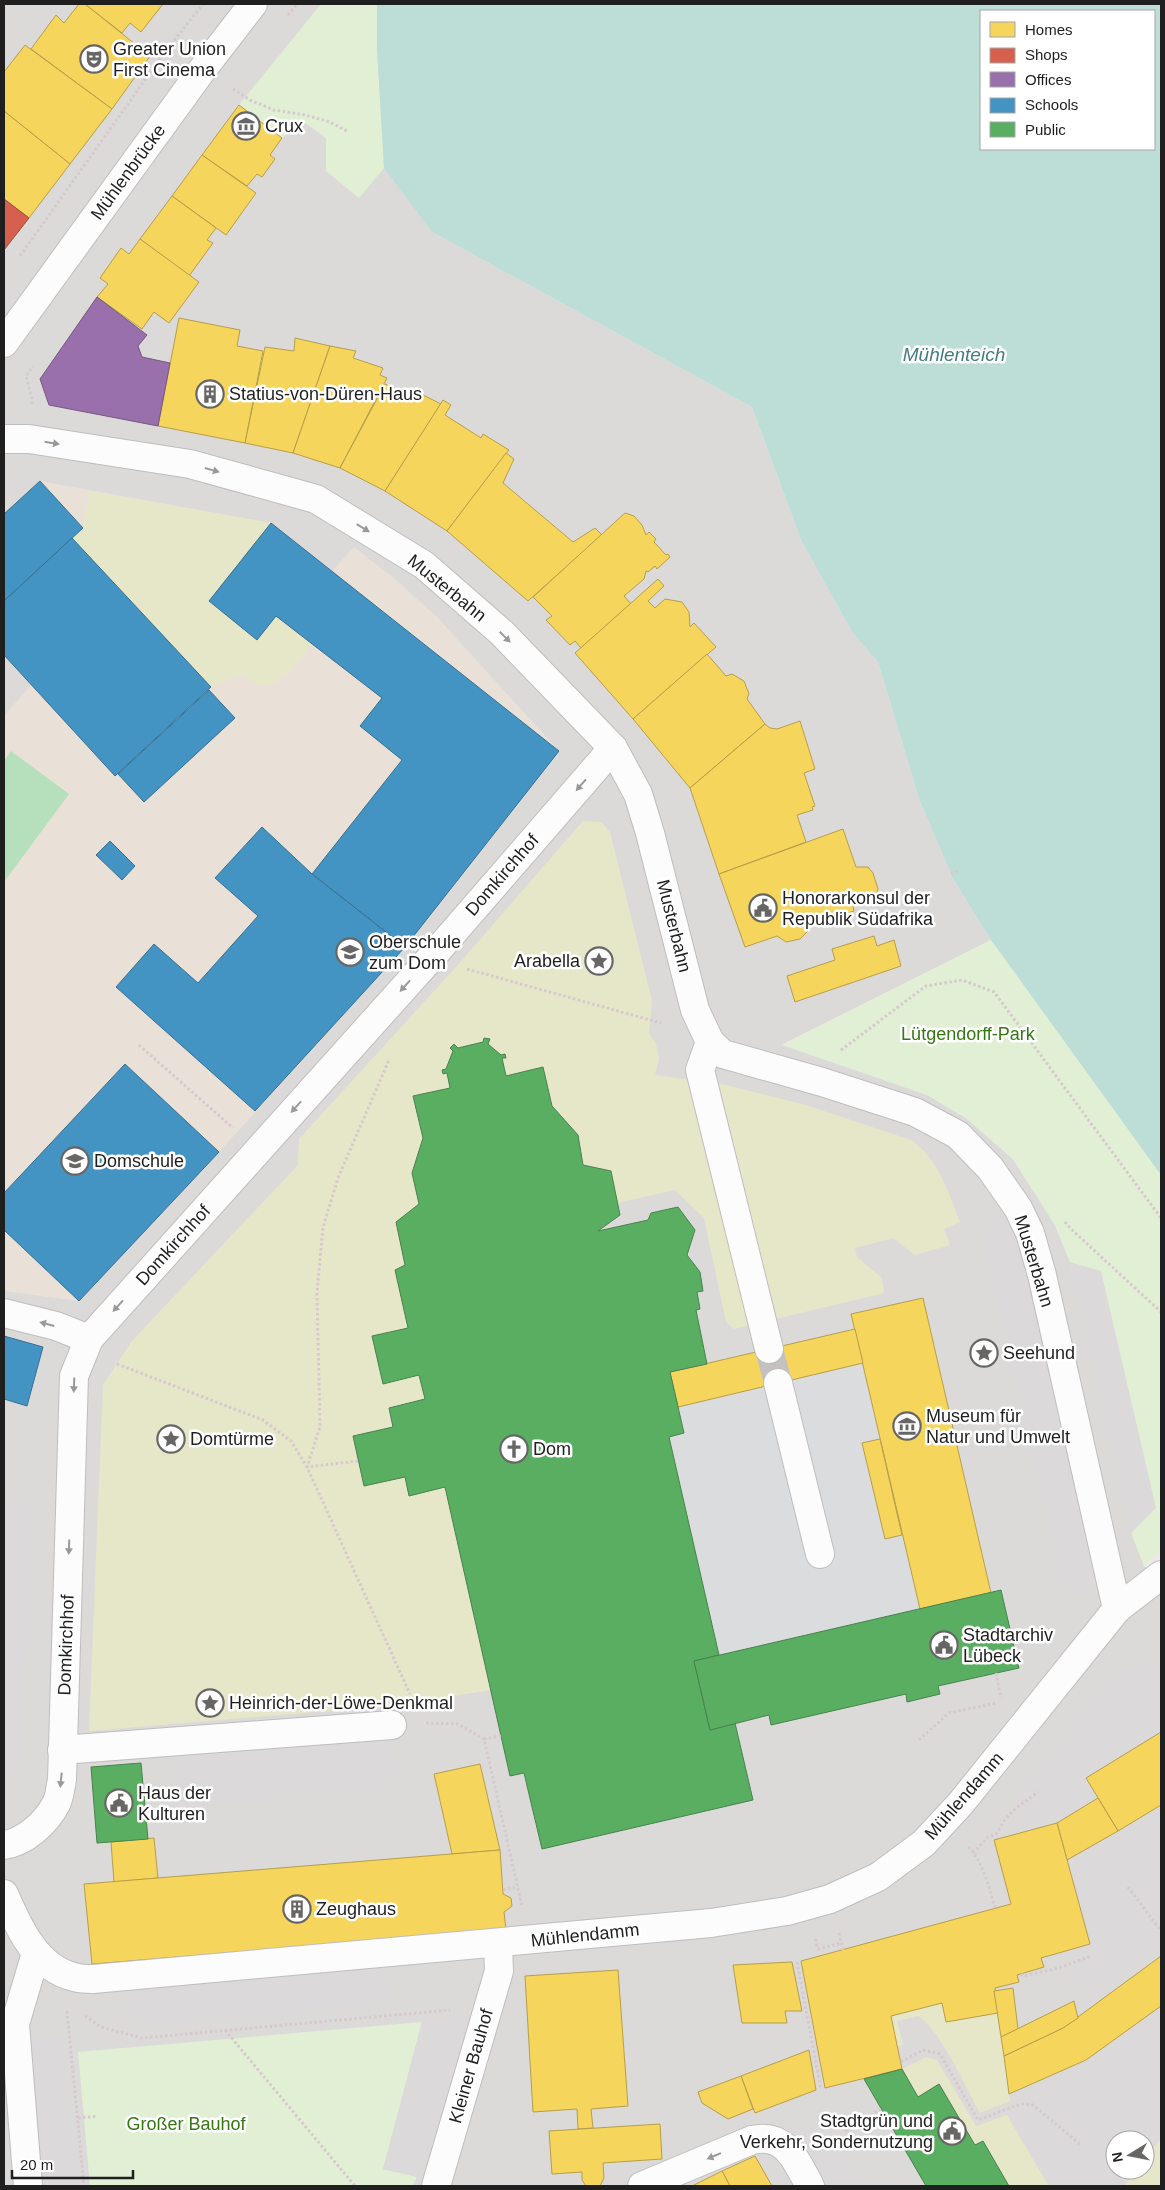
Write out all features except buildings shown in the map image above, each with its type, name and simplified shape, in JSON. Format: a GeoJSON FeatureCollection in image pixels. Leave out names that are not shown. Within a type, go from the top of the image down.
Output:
{"type":"FeatureCollection","features":[{"type":"Feature","properties":{"kind":"street","name":"Mühlenbrücke"},"geometry":{"type":"LineString","coordinates":[[4,343],[202,70],[254,4]]}},
{"type":"Feature","properties":{"kind":"street","name":"Musterbahn"},"geometry":{"type":"LineString","coordinates":[[4,439],[28,439],[190,464],[316,499],[424,565],[502,633],[613,748],[638,794],[695,1010],[710,1042],[723,1054],[822,1082],[915,1112],[958,1134],[990,1168],[1018,1208],[1030,1233],[1042,1276],[1117,1609]]}},
{"type":"Feature","properties":{"kind":"street","name":"Domkirchhof"},"geometry":{"type":"LineString","coordinates":[[4,1845],[11,1844],[28,1836],[45,1819],[57,1803],[62,1780],[74,1376],[89,1339],[437,951],[613,748]]}},
{"type":"Feature","properties":{"kind":"street"},"geometry":{"type":"LineString","coordinates":[[710,1042],[700,1070],[769,1349]]}},
{"type":"Feature","properties":{"kind":"street"},"geometry":{"type":"LineString","coordinates":[[4,1312],[56,1326],[89,1339]]}},
{"type":"Feature","properties":{"kind":"street"},"geometry":{"type":"LineString","coordinates":[[778,1383],[820,1554]]}},
{"type":"Feature","properties":{"kind":"street","name":"Mühlendamm"},"geometry":{"type":"LineString","coordinates":[[498,1944],[711,1923],[787,1911],[830,1899],[878,1877],[924,1843],[944,1823],[1117,1609],[1161,1575]]}},
{"type":"Feature","properties":{"kind":"street"},"geometry":{"type":"LineString","coordinates":[[62,1750],[392,1726]]}},
{"type":"Feature","properties":{"kind":"street"},"geometry":{"type":"LineString","coordinates":[[4,1894],[15,1920],[36,1953],[62,1973],[74,1977],[93,1979],[498,1944]]}},
{"type":"Feature","properties":{"kind":"street","name":"Kleiner Bauhof"},"geometry":{"type":"LineString","coordinates":[[436,2186],[499,1971],[498,1944]]}},
{"type":"Feature","properties":{"kind":"street"},"geometry":{"type":"LineString","coordinates":[[28,2186],[15,2024],[36,1953]]}},
{"type":"Feature","properties":{"kind":"street"},"geometry":{"type":"LineString","coordinates":[[642,2186],[752,2140],[766,2136],[776,2140],[791,2154],[810,2186]]}},
{"type":"Feature","properties":{"kind":"path"},"geometry":{"type":"LineString","coordinates":[[15,263],[164,53],[202,4]]}},
{"type":"Feature","properties":{"kind":"path"},"geometry":{"type":"LineString","coordinates":[[202,70],[250,100],[274,110],[305,114],[330,122],[348,131]]}},
{"type":"Feature","properties":{"kind":"path"},"geometry":{"type":"LineString","coordinates":[[951,874],[960,871]]}},
{"type":"Feature","properties":{"kind":"path"},"geometry":{"type":"LineString","coordinates":[[437,951],[457,966],[654,1020],[710,1042]]}},
{"type":"Feature","properties":{"kind":"path"},"geometry":{"type":"LineString","coordinates":[[822,1082],[832,1056],[926,986],[962,980],[994,992],[1161,1218]]}},
{"type":"Feature","properties":{"kind":"path"},"geometry":{"type":"LineString","coordinates":[[307,1468],[320,1428],[317,1293],[323,1228],[338,1178],[392,1054],[366,1028]]}},
{"type":"Feature","properties":{"kind":"path"},"geometry":{"type":"LineString","coordinates":[[139,1045],[237,1132]]}},
{"type":"Feature","properties":{"kind":"path"},"geometry":{"type":"LineString","coordinates":[[89,1339],[110,1361],[263,1420],[291,1441],[307,1468],[412,1697]]}},
{"type":"Feature","properties":{"kind":"path"},"geometry":{"type":"LineString","coordinates":[[307,1468],[358,1461]]}},
{"type":"Feature","properties":{"kind":"path"},"geometry":{"type":"LineString","coordinates":[[919,1740],[949,1713],[1002,1702]]}},
{"type":"Feature","properties":{"kind":"path"},"geometry":{"type":"LineString","coordinates":[[424,1723],[458,1724],[484,1739],[501,1736]]}},
{"type":"Feature","properties":{"kind":"path"},"geometry":{"type":"LineString","coordinates":[[484,1739],[529,1941]]}},
{"type":"Feature","properties":{"kind":"path"},"geometry":{"type":"LineString","coordinates":[[974,1852],[988,1837],[996,1834],[1006,1818],[1016,1808],[1038,1792]]}},
{"type":"Feature","properties":{"kind":"path"},"geometry":{"type":"LineString","coordinates":[[944,1823],[974,1852],[986,1879],[995,1908]]}},
{"type":"Feature","properties":{"kind":"path"},"geometry":{"type":"LineString","coordinates":[[502,1890],[518,1886]]}},
{"type":"Feature","properties":{"kind":"path"},"geometry":{"type":"LineString","coordinates":[[1128,1887],[1161,1931]]}},
{"type":"Feature","properties":{"kind":"path"},"geometry":{"type":"LineString","coordinates":[[812,1931],[818,1949],[841,1943]]}},
{"type":"Feature","properties":{"kind":"path"},"geometry":{"type":"LineString","coordinates":[[840,1938],[843,1950]]}},
{"type":"Feature","properties":{"kind":"path"},"geometry":{"type":"LineString","coordinates":[[1021,1974],[1023,1976],[1059,1968],[1091,1956]]}},
{"type":"Feature","properties":{"kind":"path"},"geometry":{"type":"LineString","coordinates":[[797,1962],[821,2089]]}},
{"type":"Feature","properties":{"kind":"path"},"geometry":{"type":"LineString","coordinates":[[66,2004],[84,2186]]}},
{"type":"Feature","properties":{"kind":"path"},"geometry":{"type":"LineString","coordinates":[[80,2013],[101,2027],[142,2038],[448,2011],[456,2005]]}},
{"type":"Feature","properties":{"kind":"path"},"geometry":{"type":"LineString","coordinates":[[225,2030],[355,2186]]}},
{"type":"Feature","properties":{"kind":"path"},"geometry":{"type":"LineString","coordinates":[[901,2062],[923,2050],[940,2054],[978,2120],[1021,2104],[1033,2105],[1081,2145]]}},
{"type":"Feature","properties":{"kind":"path"},"geometry":{"type":"LineString","coordinates":[[846,2131],[882,2109]]}},
{"type":"Feature","properties":{"kind":"path"},"geometry":{"type":"LineString","coordinates":[[78,2118],[97,2116]]}},
{"type":"Feature","properties":{"kind":"shaded area"},"geometry":{"type":"Polygon","coordinates":[[[4,4],[375,4],[432,232],[752,407],[801,540],[852,632],[878,662],[919,799],[953,879],[991,940],[783,1044],[927,1095],[966,1118],[1013,1159],[1055,1225],[1070,1262],[1144,1566],[1161,1576],[1161,2186],[4,2186],[4,4]]]}},
{"type":"Feature","properties":{"kind":"shaded area","name":"Oberschule zum Dom"},"geometry":{"type":"Polygon","coordinates":[[[40,481],[271,523],[332,571],[354,547],[396,580],[437,617],[559,751],[405,947],[219,1152],[79,1301],[4,1291],[4,729],[6,726],[4,716],[31,685],[4,655],[4,514],[40,481]]]}},
{"type":"Feature","properties":{"kind":"shaded area"},"geometry":{"type":"Polygon","coordinates":[[[89,491],[271,523],[257,639],[276,616],[312,644],[291,671],[273,685],[258,684],[240,675],[211,687],[72,538],[83,527],[89,491]]]}},
{"type":"Feature","properties":{"kind":"shaded area"},"geometry":{"type":"Polygon","coordinates":[[[583,821],[601,822],[610,832],[652,1001],[649,1033],[656,1044],[659,1059],[655,1075],[726,1085],[806,1105],[911,1140],[929,1157],[942,1177],[960,1222],[944,1229],[950,1245],[915,1255],[893,1238],[855,1248],[857,1257],[882,1278],[884,1293],[734,1329],[726,1322],[704,1218],[675,1190],[617,1203],[611,1171],[583,1165],[578,1135],[552,1106],[543,1067],[506,1076],[502,1058],[506,1058],[505,1054],[501,1055],[488,1044],[489,1039],[484,1038],[483,1042],[458,1048],[454,1044],[450,1048],[453,1051],[443,1074],[447,1073],[450,1088],[413,1097],[423,1138],[412,1173],[419,1204],[396,1222],[405,1265],[395,1270],[408,1328],[372,1336],[383,1383],[419,1375],[425,1399],[389,1408],[393,1427],[353,1437],[364,1486],[405,1477],[445,1487],[491,1690],[389,1706],[89,1731],[103,1385],[132,1341],[298,1165],[299,1139],[457,966],[583,821]]]}},
{"type":"Feature","properties":{"kind":"shaded area"},"geometry":{"type":"Polygon","coordinates":[[[1008,1215],[1096,1589],[1065,1596],[978,1222],[1008,1215]]]}},
{"type":"Feature","properties":{"kind":"shaded area"},"geometry":{"type":"Polygon","coordinates":[[[1070,1262],[1101,1271],[1156,1508],[1131,1533],[1070,1262]]]}},
{"type":"Feature","properties":{"kind":"shaded area"},"geometry":{"type":"Polygon","coordinates":[[[863,1363],[880,1439],[862,1444],[884,1539],[902,1535],[920,1609],[719,1655],[669,1437],[684,1433],[678,1407],[863,1363]]]}},
{"type":"Feature","properties":{"kind":"shaded area"},"geometry":{"type":"Polygon","coordinates":[[[4,1499],[30,1500],[24,1769],[4,1774],[4,1499]]]}},
{"type":"Feature","properties":{"kind":"shaded area"},"geometry":{"type":"Polygon","coordinates":[[[1161,1656],[1161,1732],[1086,1777],[1098,1798],[1057,1823],[1029,1830],[1012,1796],[1048,1763],[1046,1755],[1118,1666],[1138,1673],[1161,1656]]]}},
{"type":"Feature","properties":{"kind":"shaded area"},"geometry":{"type":"Polygon","coordinates":[[[389,1706],[396,1786],[175,1805],[169,1725],[389,1706]]]}},
{"type":"Feature","properties":{"kind":"shaded area"},"geometry":{"type":"Polygon","coordinates":[[[1161,1805],[1161,1894],[1156,1898],[1161,1905],[1161,1944],[1083,1999],[1067,1951],[1090,1944],[1067,1860],[1161,1805]]]}},
{"type":"Feature","properties":{"kind":"shaded area"},"geometry":{"type":"Polygon","coordinates":[[[388,1970],[390,2003],[130,2026],[127,1991],[388,1970]]]}},
{"type":"Feature","properties":{"kind":"shaded area"},"geometry":{"type":"Polygon","coordinates":[[[942,2003],[946,2022],[998,2013],[1010,2101],[980,2113],[944,2046],[935,2033],[918,2016],[897,2021],[903,2045],[897,2047],[891,2016],[942,2003]]]}},
{"type":"Feature","properties":{"kind":"shaded area"},"geometry":{"type":"Polygon","coordinates":[[[1161,2012],[1161,2138],[1155,2146],[1155,2130],[1105,2130],[1105,2180],[1129,2180],[1124,2186],[1109,2186],[1098,2178],[1088,2186],[1049,2186],[1007,2115],[1023,2108],[1018,2095],[1104,2055],[1161,2012]]]}},
{"type":"Feature","properties":{"kind":"shaded area"},"geometry":{"type":"Polygon","coordinates":[[[465,2020],[417,2177],[383,2169],[422,2022],[465,2020]]]}},
{"type":"Feature","properties":{"kind":"shaded area"},"geometry":{"type":"Polygon","coordinates":[[[31,2035],[64,2040],[78,2186],[45,2186],[31,2035]]]}},
{"type":"Feature","properties":{"kind":"shaded area"},"geometry":{"type":"Polygon","coordinates":[[[926,2057],[937,2060],[976,2126],[1007,2115],[1049,2186],[998,2186],[940,2084],[918,2097],[902,2069],[926,2057]]]}},
{"type":"Feature","properties":{"kind":"shaded area"},"geometry":{"type":"Polygon","coordinates":[[[815,2112],[859,2186],[825,2186],[797,2138],[815,2112]]]}},
{"type":"Feature","properties":{"kind":"shaded area"},"geometry":{"type":"Polygon","coordinates":[[[1161,2138],[1161,2186],[1124,2186],[1129,2180],[1155,2180],[1155,2146],[1161,2138]]]}},
{"type":"Feature","properties":{"kind":"green space"},"geometry":{"type":"Polygon","coordinates":[[[321,4],[377,5],[377,48],[384,168],[359,198],[326,171],[326,138],[304,122],[282,138],[239,105],[321,4]]]}},
{"type":"Feature","properties":{"kind":"green space"},"geometry":{"type":"Polygon","coordinates":[[[11,751],[69,794],[4,882],[4,761],[11,751]]]}},
{"type":"Feature","properties":{"kind":"green space","name":"Lütgendorff-Park"},"geometry":{"type":"Polygon","coordinates":[[[991,940],[1161,1175],[1161,1551],[1144,1566],[1131,1533],[1155,1508],[1101,1271],[1070,1262],[1055,1225],[1013,1159],[966,1118],[927,1095],[782,1045],[991,940]]]}},
{"type":"Feature","properties":{"kind":"green space","name":"Großer Bauhof"},"geometry":{"type":"Polygon","coordinates":[[[422,2022],[383,2169],[417,2177],[412,2186],[90,2186],[78,2052],[422,2022]]]}},
{"type":"Feature","properties":{"kind":"water","name":"Mühlenteich"},"geometry":{"type":"Polygon","coordinates":[[[376,4],[1161,4],[1161,1175],[991,940],[953,879],[919,799],[878,662],[852,632],[801,540],[752,407],[432,232],[384,168],[376,4]]]}},
{"type":"Feature","properties":{"kind":"tunnel"},"geometry":{"type":"LineString","coordinates":[[769,1349],[778,1383]]}},
{"type":"Feature","properties":{"kind":"place","name":"Greater Union First Cinema"},"geometry":{"type":"Point","coordinates":[94,59]}},
{"type":"Feature","properties":{"kind":"place","name":"Crux"},"geometry":{"type":"Point","coordinates":[246,126]}},
{"type":"Feature","properties":{"kind":"place","name":"Statius-von-Düren-Haus"},"geometry":{"type":"Point","coordinates":[210,394]}},
{"type":"Feature","properties":{"kind":"place","name":"Honorarkonsul der Republik Südafrika"},"geometry":{"type":"Point","coordinates":[763,908]}},
{"type":"Feature","properties":{"kind":"place","name":"Oberschule zum Dom"},"geometry":{"type":"Point","coordinates":[350,952]}},
{"type":"Feature","properties":{"kind":"place","name":"Arabella"},"geometry":{"type":"Point","coordinates":[599,961]}},
{"type":"Feature","properties":{"kind":"place","name":"Domschule"},"geometry":{"type":"Point","coordinates":[75,1161]}},
{"type":"Feature","properties":{"kind":"place","name":"Seehund"},"geometry":{"type":"Point","coordinates":[984,1353]}},
{"type":"Feature","properties":{"kind":"place","name":"Museum für Natur und Umwelt"},"geometry":{"type":"Point","coordinates":[907,1426]}},
{"type":"Feature","properties":{"kind":"place","name":"Domtürme"},"geometry":{"type":"Point","coordinates":[171,1439]}},
{"type":"Feature","properties":{"kind":"place","name":"Dom"},"geometry":{"type":"Point","coordinates":[514,1449]}},
{"type":"Feature","properties":{"kind":"place","name":"Stadtarchiv Lübeck"},"geometry":{"type":"Point","coordinates":[944,1645]}},
{"type":"Feature","properties":{"kind":"place","name":"Heinrich-der-Löwe-Denkmal"},"geometry":{"type":"Point","coordinates":[210,1703]}},
{"type":"Feature","properties":{"kind":"place","name":"Haus der Kulturen"},"geometry":{"type":"Point","coordinates":[119,1803]}},
{"type":"Feature","properties":{"kind":"place","name":"Zeughaus"},"geometry":{"type":"Point","coordinates":[297,1909]}},
{"type":"Feature","properties":{"kind":"place","name":"Stadtgrün und Verkehr, Sondernutzung"},"geometry":{"type":"Point","coordinates":[952,2131]}}]}
